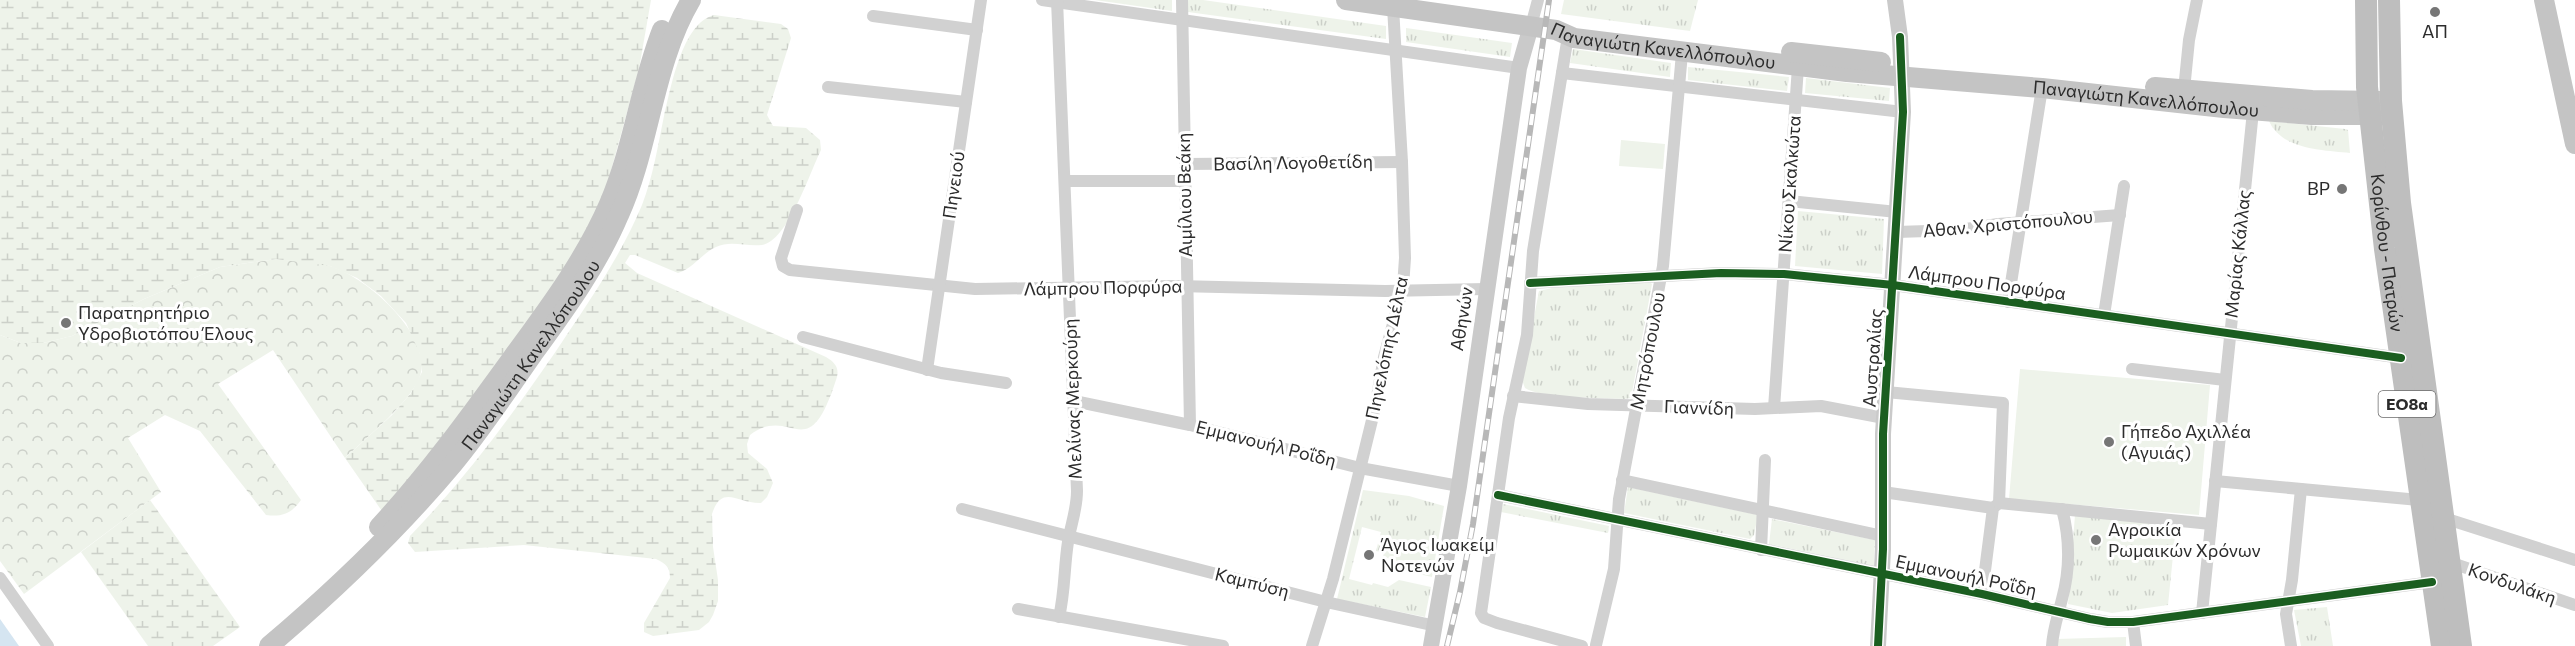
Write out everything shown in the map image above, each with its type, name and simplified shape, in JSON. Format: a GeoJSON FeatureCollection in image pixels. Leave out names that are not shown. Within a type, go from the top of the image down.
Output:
{"type":"FeatureCollection","features":[{"type":"Feature","properties":{"kind":"highway","name":"Κορίνθου - Πατρών"},"geometry":{"type":"LineString","coordinates":[[2366,0],[2380,108],[2400,203],[2461,646]]}},
{"type":"Feature","properties":{"kind":"highway","name":"Κορίνθου - Πατρών"},"geometry":{"type":"LineString","coordinates":[[2389,0],[2380,108],[2385,249],[2419,500],[2442,646]]}},
{"type":"Feature","properties":{"kind":"main road","name":"Παναγιώτη Κανελλόπουλου"},"geometry":{"type":"LineString","coordinates":[[268,646],[430,468],[528,337],[578,263],[615,189],[655,50],[676,0]]}},
{"type":"Feature","properties":{"kind":"main road","name":"Παναγιώτη Κανελλόπουλου"},"geometry":{"type":"LineString","coordinates":[[268,646],[361,566],[444,475],[484,424],[580,285],[621,213],[670,48],[681,18],[691,0]]}},
{"type":"Feature","properties":{"kind":"main road"},"geometry":{"type":"LineString","coordinates":[[1346,0],[1531,26],[1562,33]]}},
{"type":"Feature","properties":{"kind":"main road"},"geometry":{"type":"LineString","coordinates":[[2544,0],[2573,122],[2575,144]]}},
{"type":"Feature","properties":{"kind":"main road","name":"Παναγιώτη Κανελλόπουλου"},"geometry":{"type":"LineString","coordinates":[[1562,33],[1577,27],[1902,71],[2253,111],[2312,115],[2380,108]]}},
{"type":"Feature","properties":{"kind":"main road","name":"Παναγιώτη Κανελλόπουλου"},"geometry":{"type":"LineString","coordinates":[[1562,33],[1682,53],[1798,67],[1902,71],[2184,90],[2380,108]]}},
{"type":"Feature","properties":{"kind":"street","name":"Πηνειού"},"geometry":{"type":"LineString","coordinates":[[927,370],[981,0]]}},
{"type":"Feature","properties":{"kind":"street"},"geometry":{"type":"LineString","coordinates":[[1042,0],[1519,68]]}},
{"type":"Feature","properties":{"kind":"street","name":"Αιμίλιου Βεάκη"},"geometry":{"type":"LineString","coordinates":[[1182,0],[1190,425]]}},
{"type":"Feature","properties":{"kind":"street","name":"Αθηνών"},"geometry":{"type":"LineString","coordinates":[[1431,646],[1458,486],[1519,68],[1538,0]]}},
{"type":"Feature","properties":{"kind":"street","name":"Αυστραλίας"},"geometry":{"type":"LineString","coordinates":[[1878,646],[1883,536],[1884,418],[1903,112],[1900,37],[1895,0]]}},
{"type":"Feature","properties":{"kind":"street"},"geometry":{"type":"LineString","coordinates":[[2184,90],[2189,40],[2198,0]]}},
{"type":"Feature","properties":{"kind":"street","name":"Μελίνας Μερκούρη"},"geometry":{"type":"LineString","coordinates":[[1058,1],[1077,498],[1069,536],[1059,617]]}},
{"type":"Feature","properties":{"kind":"street","name":"Πηνελόπης Δέλτα"},"geometry":{"type":"LineString","coordinates":[[1312,646],[1326,602],[1376,408],[1384,357],[1402,291],[1404,258],[1402,162],[1393,7]]}},
{"type":"Feature","properties":{"kind":"street"},"geometry":{"type":"LineString","coordinates":[[873,16],[977,30]]}},
{"type":"Feature","properties":{"kind":"street"},"geometry":{"type":"LineString","coordinates":[[1562,33],[1562,73],[1533,251],[1527,335],[1514,396],[1481,610],[1482,616],[1497,623],[1582,646]]}},
{"type":"Feature","properties":{"kind":"street","name":"Μητρόπουλου"},"geometry":{"type":"LineString","coordinates":[[1597,646],[1614,568],[1622,480],[1662,275],[1682,53]]}},
{"type":"Feature","properties":{"kind":"street","name":"Νίκου Σκαλκώτα"},"geometry":{"type":"LineString","coordinates":[[1774,408],[1798,67]]}},
{"type":"Feature","properties":{"kind":"street"},"geometry":{"type":"LineString","coordinates":[[1562,73],[1903,112]]}},
{"type":"Feature","properties":{"kind":"street"},"geometry":{"type":"LineString","coordinates":[[828,87],[966,102]]}},
{"type":"Feature","properties":{"kind":"street"},"geometry":{"type":"LineString","coordinates":[[2008,302],[2042,87]]}},
{"type":"Feature","properties":{"kind":"street","name":"Μαρίας Κάλλας"},"geometry":{"type":"LineString","coordinates":[[2202,613],[2253,111]]}},
{"type":"Feature","properties":{"kind":"street","name":"Βασίλη Λογοθετίδη"},"geometry":{"type":"LineString","coordinates":[[1185,164],[1402,162]]}},
{"type":"Feature","properties":{"kind":"street"},"geometry":{"type":"LineString","coordinates":[[1065,181],[1185,181]]}},
{"type":"Feature","properties":{"kind":"street"},"geometry":{"type":"LineString","coordinates":[[2104,315],[2124,186]]}},
{"type":"Feature","properties":{"kind":"street"},"geometry":{"type":"LineString","coordinates":[[1789,201],[1897,212]]}},
{"type":"Feature","properties":{"kind":"street","name":"Λάμπρου Πορφύρα"},"geometry":{"type":"LineString","coordinates":[[797,210],[781,258],[781,263],[785,268],[939,287],[996,290],[1187,286],[1402,291],[1486,289]]}},
{"type":"Feature","properties":{"kind":"street","name":"Αθαν. Χριστόπουλου"},"geometry":{"type":"LineString","coordinates":[[1896,232],[1960,230],[2019,222],[2120,215]]}},
{"type":"Feature","properties":{"kind":"street","name":"Λάμπρου Πορφύρα"},"geometry":{"type":"LineString","coordinates":[[1530,283],[1736,272],[1784,274],[1893,285],[2401,358]]}},
{"type":"Feature","properties":{"kind":"street"},"geometry":{"type":"LineString","coordinates":[[803,337],[927,370],[1006,383]]}},
{"type":"Feature","properties":{"kind":"street"},"geometry":{"type":"LineString","coordinates":[[2132,369],[2225,380]]}},
{"type":"Feature","properties":{"kind":"street"},"geometry":{"type":"LineString","coordinates":[[1886,392],[2003,403],[1996,506],[1982,594]]}},
{"type":"Feature","properties":{"kind":"street","name":"Γιαννίδη"},"geometry":{"type":"LineString","coordinates":[[1514,396],[1573,403],[1774,408],[1821,406],[1884,418]]}},
{"type":"Feature","properties":{"kind":"street","name":"Εμμανουήλ Ροΐδη"},"geometry":{"type":"LineString","coordinates":[[1074,401],[1190,425],[1360,468],[1458,486]]}},
{"type":"Feature","properties":{"kind":"street"},"geometry":{"type":"LineString","coordinates":[[1761,550],[1765,460]]}},
{"type":"Feature","properties":{"kind":"street"},"geometry":{"type":"LineString","coordinates":[[1622,480],[1883,536]]}},
{"type":"Feature","properties":{"kind":"street"},"geometry":{"type":"LineString","coordinates":[[2215,482],[2419,500]]}},
{"type":"Feature","properties":{"kind":"street"},"geometry":{"type":"LineString","coordinates":[[2291,646],[2286,621],[2301,489]]}},
{"type":"Feature","properties":{"kind":"street"},"geometry":{"type":"LineString","coordinates":[[1883,492],[1996,506],[2062,509],[2211,524]]}},
{"type":"Feature","properties":{"kind":"street","name":"Εμμανουήλ Ροΐδη"},"geometry":{"type":"LineString","coordinates":[[1498,495],[2108,622],[2133,622],[2432,582]]}},
{"type":"Feature","properties":{"kind":"street","name":"Καμπύση"},"geometry":{"type":"LineString","coordinates":[[962,509],[1326,602],[1436,626]]}},
{"type":"Feature","properties":{"kind":"street"},"geometry":{"type":"LineString","coordinates":[[2052,646],[2055,620],[2064,594],[2068,554],[2067,530],[2062,509]]}},
{"type":"Feature","properties":{"kind":"street"},"geometry":{"type":"LineString","coordinates":[[2444,518],[2575,560]]}},
{"type":"Feature","properties":{"kind":"street","name":"Κονδυλάκη"},"geometry":{"type":"LineString","coordinates":[[2449,562],[2575,605]]}},
{"type":"Feature","properties":{"kind":"street"},"geometry":{"type":"LineString","coordinates":[[0,578],[48,646]]}},
{"type":"Feature","properties":{"kind":"street"},"geometry":{"type":"LineString","coordinates":[[1018,609],[1155,640],[1223,646]]}},
{"type":"Feature","properties":{"kind":"street"},"geometry":{"type":"LineString","coordinates":[[2133,622],[2136,646]]}},
{"type":"Feature","properties":{"kind":"green space"},"geometry":{"type":"Polygon","coordinates":[[[0,0],[651,0],[639,69],[604,196],[573,255],[509,352],[384,514],[345,458],[392,415],[411,393],[422,372],[419,352],[406,323],[381,296],[357,278],[330,266],[276,259],[220,267],[144,299],[72,336],[43,343],[21,343],[0,335],[0,0]]]}},
{"type":"Feature","properties":{"kind":"green space"},"geometry":{"type":"Polygon","coordinates":[[[1095,0],[1172,0],[1172,11],[1095,0]]]}},
{"type":"Feature","properties":{"kind":"green space"},"geometry":{"type":"Polygon","coordinates":[[[1188,0],[1203,0],[1386,26],[1386,39],[1188,12],[1188,0]]]}},
{"type":"Feature","properties":{"kind":"green space"},"geometry":{"type":"Polygon","coordinates":[[[1564,0],[1698,0],[1690,31],[1561,14],[1564,0]]]}},
{"type":"Feature","properties":{"kind":"green space"},"geometry":{"type":"Polygon","coordinates":[[[714,15],[781,24],[788,29],[791,38],[767,115],[773,126],[806,128],[820,140],[821,150],[789,219],[772,241],[762,245],[722,245],[678,273],[635,255],[630,255],[625,263],[637,273],[826,357],[835,364],[838,373],[826,407],[816,422],[807,429],[765,427],[750,435],[747,444],[748,453],[767,469],[773,483],[767,497],[761,503],[726,497],[716,505],[712,514],[718,601],[709,622],[699,630],[653,636],[644,632],[644,623],[670,578],[667,566],[656,559],[524,545],[415,552],[408,543],[410,536],[468,471],[521,402],[613,263],[646,194],[670,90],[686,43],[703,20],[714,15]]]}},
{"type":"Feature","properties":{"kind":"green space"},"geometry":{"type":"Polygon","coordinates":[[[1406,28],[1512,43],[1510,57],[1406,42],[1406,28]]]}},
{"type":"Feature","properties":{"kind":"green space"},"geometry":{"type":"Polygon","coordinates":[[[1573,49],[1671,63],[1670,77],[1570,63],[1573,49]]]}},
{"type":"Feature","properties":{"kind":"green space"},"geometry":{"type":"Polygon","coordinates":[[[1688,67],[1789,77],[1787,91],[1688,80],[1688,67]]]}},
{"type":"Feature","properties":{"kind":"green space"},"geometry":{"type":"Polygon","coordinates":[[[1806,78],[1890,88],[1889,101],[1805,93],[1806,78]]]}},
{"type":"Feature","properties":{"kind":"green space"},"geometry":{"type":"Polygon","coordinates":[[[2269,121],[2348,130],[2350,153],[2304,147],[2293,143],[2275,131],[2269,121]]]}},
{"type":"Feature","properties":{"kind":"green space"},"geometry":{"type":"Polygon","coordinates":[[[1621,140],[1665,144],[1663,169],[1619,166],[1621,140]]]}},
{"type":"Feature","properties":{"kind":"green space"},"geometry":{"type":"Polygon","coordinates":[[[1798,211],[1884,219],[1882,274],[1795,266],[1798,211]]]}},
{"type":"Feature","properties":{"kind":"green space"},"geometry":{"type":"Polygon","coordinates":[[[276,259],[317,263],[345,272],[360,281],[392,308],[405,323],[421,356],[421,372],[410,393],[389,418],[345,458],[273,350],[218,384],[301,500],[294,509],[281,515],[266,515],[200,431],[165,415],[128,438],[161,492],[24,594],[0,561],[0,335],[21,343],[43,343],[72,336],[144,299],[220,267],[276,259]]]}},
{"type":"Feature","properties":{"kind":"green space"},"geometry":{"type":"Polygon","coordinates":[[[1649,282],[1652,284],[1631,398],[1557,396],[1525,388],[1522,380],[1539,291],[1552,288],[1649,282]]]}},
{"type":"Feature","properties":{"kind":"green space","name":"Γήπεδο Αχιλλέα (Αγυιάς)"},"geometry":{"type":"Polygon","coordinates":[[[2020,369],[2210,385],[2199,515],[2009,499],[2020,369]]]}},
{"type":"Feature","properties":{"kind":"green space"},"geometry":{"type":"Polygon","coordinates":[[[1628,487],[1758,515],[1754,535],[1750,539],[1624,513],[1628,487]]]}},
{"type":"Feature","properties":{"kind":"green space"},"geometry":{"type":"Polygon","coordinates":[[[1363,490],[1409,496],[1444,506],[1432,577],[1401,570],[1395,560],[1383,557],[1384,553],[1376,551],[1381,532],[1362,527],[1349,579],[1388,587],[1399,580],[1431,587],[1425,617],[1337,599],[1363,490]]]}},
{"type":"Feature","properties":{"kind":"green space"},"geometry":{"type":"Polygon","coordinates":[[[150,500],[240,627],[213,646],[148,646],[81,552],[150,500]]]}},
{"type":"Feature","properties":{"kind":"green space"},"geometry":{"type":"Polygon","coordinates":[[[1503,504],[1609,526],[1608,533],[1501,512],[1503,504]]]}},
{"type":"Feature","properties":{"kind":"green space"},"geometry":{"type":"Polygon","coordinates":[[[2075,515],[2176,526],[2168,605],[2112,613],[2068,604],[2075,515]]]}},
{"type":"Feature","properties":{"kind":"green space"},"geometry":{"type":"Polygon","coordinates":[[[1772,519],[1875,540],[1874,566],[1769,544],[1772,519]]]}},
{"type":"Feature","properties":{"kind":"green space"},"geometry":{"type":"Polygon","coordinates":[[[2327,607],[2333,646],[2301,646],[2294,610],[2327,607]]]}},
{"type":"Feature","properties":{"kind":"green space"},"geometry":{"type":"Polygon","coordinates":[[[2126,637],[2126,646],[2057,646],[2056,639],[2126,637]]]}},
{"type":"Feature","properties":{"kind":"water"},"geometry":{"type":"Polygon","coordinates":[[[0,619],[19,646],[0,646],[0,619]]]}},
{"type":"Feature","properties":{"kind":"railway"},"geometry":{"type":"LineString","coordinates":[[1447,646],[1473,524],[1549,0]]}},
{"type":"Feature","properties":{"kind":"cycle path"},"geometry":{"type":"LineString","coordinates":[[1878,646],[1883,549],[1883,434],[1903,112],[1900,37]]}},
{"type":"Feature","properties":{"kind":"cycle path"},"geometry":{"type":"LineString","coordinates":[[1530,283],[1721,273],[1784,274],[1893,285],[2401,358]]}},
{"type":"Feature","properties":{"kind":"cycle path"},"geometry":{"type":"LineString","coordinates":[[1498,495],[2108,622],[2133,622],[2432,582]]}},
{"type":"Feature","properties":{"kind":"place","name":"ΑΠ"},"geometry":{"type":"Point","coordinates":[2435,12]}},
{"type":"Feature","properties":{"kind":"place","name":"BP"},"geometry":{"type":"Point","coordinates":[2342,189]}},
{"type":"Feature","properties":{"kind":"place","name":"Παρατηρητήριο Υδροβιοτόπου Έλους"},"geometry":{"type":"Point","coordinates":[66,323]}},
{"type":"Feature","properties":{"kind":"place","name":"Γήπεδο Αχιλλέα (Αγυιάς)"},"geometry":{"type":"Point","coordinates":[2109,442]}},
{"type":"Feature","properties":{"kind":"place","name":"Αγροικία Ρωμαικών Χρόνων"},"geometry":{"type":"Point","coordinates":[2096,540]}},
{"type":"Feature","properties":{"kind":"place","name":"Άγιος Ιωακείμ Νοτενών"},"geometry":{"type":"Point","coordinates":[1369,555]}}]}
